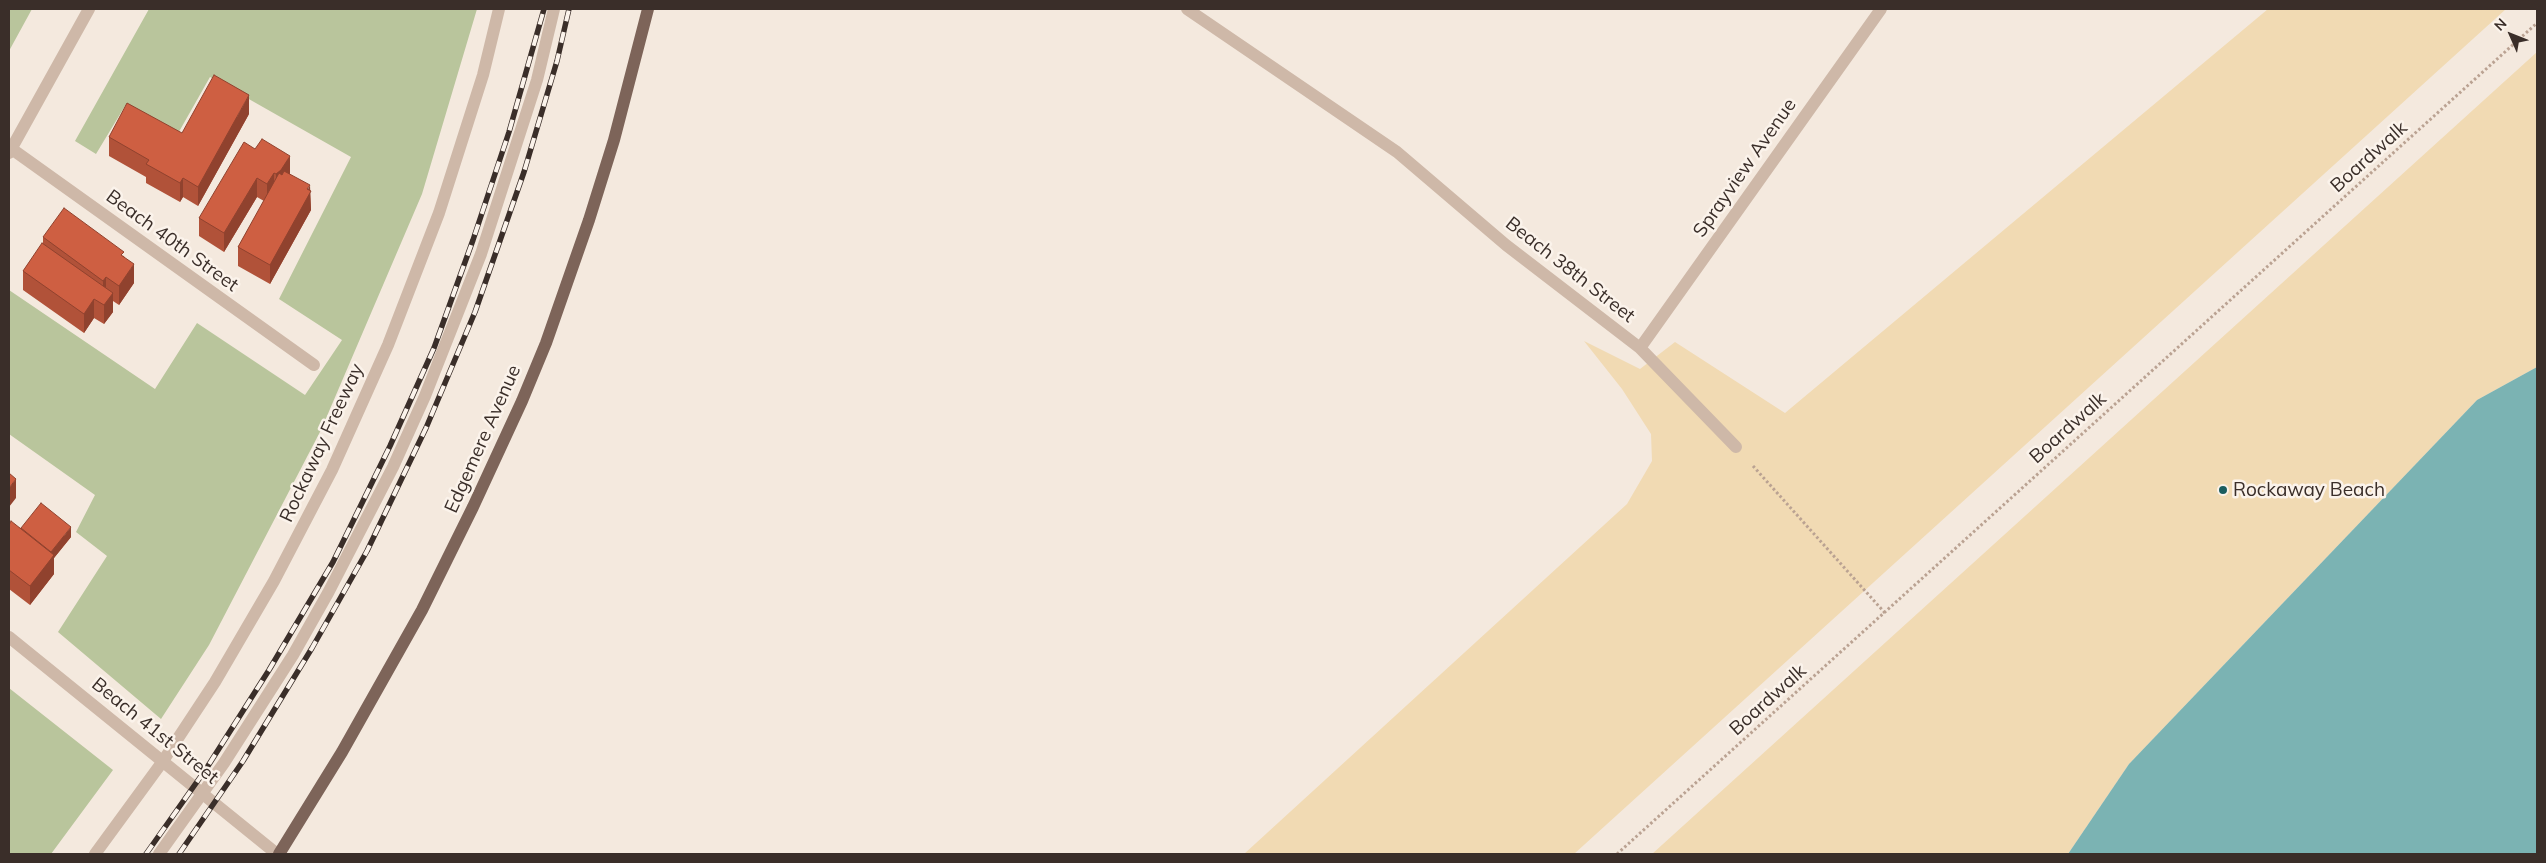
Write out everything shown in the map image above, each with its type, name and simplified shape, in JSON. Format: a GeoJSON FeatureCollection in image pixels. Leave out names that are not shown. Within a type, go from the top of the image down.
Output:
{"type":"FeatureCollection","features":[{"type":"Feature","properties":{"kind":"main road","name":"Edgemere Avenue"},"geometry":{"type":"LineString","coordinates":[[278,854],[342,752],[422,610],[473,507],[522,401],[546,343],[614,140],[648,9]]}},
{"type":"Feature","properties":{"kind":"street"},"geometry":{"type":"LineString","coordinates":[[10,149],[89,9]]}},
{"type":"Feature","properties":{"kind":"street","name":"Rockaway Freeway"},"geometry":{"type":"LineString","coordinates":[[95,854],[163,761],[215,682],[274,581],[332,470],[388,344],[439,213],[483,74],[499,9]]}},
{"type":"Feature","properties":{"kind":"street"},"geometry":{"type":"LineString","coordinates":[[160,854],[255,716],[328,593],[393,467],[417,414],[481,254],[512,161],[536,80],[554,9]]}},
{"type":"Feature","properties":{"kind":"street","name":"Beach 38th Street"},"geometry":{"type":"LineString","coordinates":[[1187,9],[1397,152],[1506,245],[1640,348],[1736,447]]}},
{"type":"Feature","properties":{"kind":"street","name":"Sprayview Avenue"},"geometry":{"type":"LineString","coordinates":[[1640,348],[1882,9]]}},
{"type":"Feature","properties":{"kind":"street","name":"Beach 40th Street"},"geometry":{"type":"LineString","coordinates":[[10,149],[314,365]]}},
{"type":"Feature","properties":{"kind":"street","name":"Beach 41st Street"},"geometry":{"type":"LineString","coordinates":[[9,636],[278,854]]}},
{"type":"Feature","properties":{"kind":"path","name":"Boardwalk"},"geometry":{"type":"LineString","coordinates":[[1617,854],[2537,23]]}},
{"type":"Feature","properties":{"kind":"path"},"geometry":{"type":"LineString","coordinates":[[1736,447],[1885,613]]}},
{"type":"Feature","properties":{"kind":"green space"},"geometry":{"type":"Polygon","coordinates":[[[9,9],[32,9],[9,51],[9,9]]]}},
{"type":"Feature","properties":{"kind":"green space"},"geometry":{"type":"Polygon","coordinates":[[[149,9],[477,9],[422,194],[321,430],[209,645],[161,719],[58,632],[107,556],[76,532],[95,495],[9,434],[9,290],[155,389],[197,323],[305,395],[342,340],[279,299],[351,157],[210,77],[176,137],[125,106],[96,154],[75,141],[149,9]]]}},
{"type":"Feature","properties":{"kind":"green space"},"geometry":{"type":"Polygon","coordinates":[[[9,688],[113,770],[51,854],[9,854],[9,688]]]}},
{"type":"Feature","properties":{"kind":"sand"},"geometry":{"type":"Polygon","coordinates":[[[2268,9],[2506,9],[1574,854],[1244,854],[1627,504],[1652,461],[1651,434],[1622,389],[1584,341],[1640,369],[1675,342],[1785,413],[2268,9]]]}},
{"type":"Feature","properties":{"kind":"sand","name":"Rockaway Beach"},"geometry":{"type":"Polygon","coordinates":[[[2537,52],[2537,367],[2477,400],[2129,764],[2068,854],[1652,854],[2537,52]]]}},
{"type":"Feature","properties":{"kind":"water"},"geometry":{"type":"Polygon","coordinates":[[[2537,367],[2537,854],[2068,854],[2129,764],[2477,400],[2537,367]]]}},
{"type":"Feature","properties":{"kind":"building"},"geometry":{"type":"Polygon","coordinates":[[[214,75],[249,95],[198,187],[183,178],[180,183],[146,164],[149,160],[109,137],[127,103],[182,133],[214,75]]]}},
{"type":"Feature","properties":{"kind":"building"},"geometry":{"type":"Polygon","coordinates":[[[262,139],[290,156],[281,170],[276,174],[274,173],[267,184],[257,178],[224,233],[199,218],[244,142],[255,149],[262,139]]]}},
{"type":"Feature","properties":{"kind":"building"},"geometry":{"type":"Polygon","coordinates":[[[284,171],[310,185],[307,189],[311,191],[270,265],[238,247],[279,173],[282,175],[284,171]]]}},
{"type":"Feature","properties":{"kind":"building"},"geometry":{"type":"Polygon","coordinates":[[[64,208],[124,252],[121,255],[134,264],[119,286],[106,277],[103,281],[43,237],[64,208]]]}},
{"type":"Feature","properties":{"kind":"building"},"geometry":{"type":"Polygon","coordinates":[[[42,243],[113,293],[104,305],[94,299],[84,314],[23,271],[42,243]]]}},
{"type":"Feature","properties":{"kind":"building"},"geometry":{"type":"Polygon","coordinates":[[[9,473],[16,479],[9,488],[9,473]]]}},
{"type":"Feature","properties":{"kind":"building"},"geometry":{"type":"Polygon","coordinates":[[[41,503],[71,527],[51,552],[21,528],[41,503]]]}},
{"type":"Feature","properties":{"kind":"building"},"geometry":{"type":"Polygon","coordinates":[[[11,521],[54,555],[30,586],[9,570],[9,525],[11,521]]]}},
{"type":"Feature","properties":{"kind":"railway"},"geometry":{"type":"LineString","coordinates":[[146,854],[206,769],[269,670],[333,562],[390,446],[434,348],[473,240],[509,132],[544,9]]}},
{"type":"Feature","properties":{"kind":"railway"},"geometry":{"type":"LineString","coordinates":[[179,854],[243,761],[312,648],[367,551],[426,428],[475,312],[524,172],[557,61],[569,9]]}},
{"type":"Feature","properties":{"kind":"place","name":"Rockaway Beach"},"geometry":{"type":"Point","coordinates":[2223,490]}}]}
